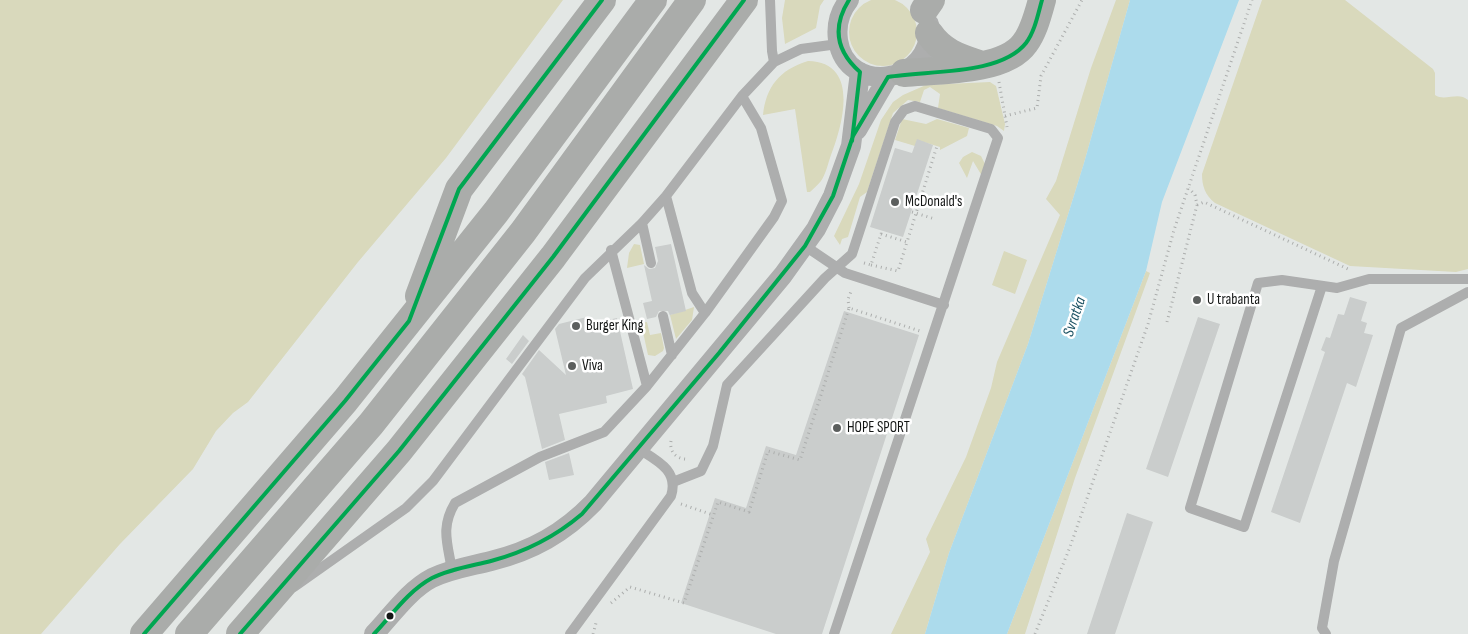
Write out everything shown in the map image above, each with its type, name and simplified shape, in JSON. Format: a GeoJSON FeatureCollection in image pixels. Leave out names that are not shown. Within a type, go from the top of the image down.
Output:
{"type":"FeatureCollection","features":[{"type":"Feature","properties":{"kind":"highway"},"geometry":{"type":"LineString","coordinates":[[409,321],[460,189],[602,0]]}},
{"type":"Feature","properties":{"kind":"highway"},"geometry":{"type":"LineString","coordinates":[[144,634],[345,401],[496,212],[653,0]]}},
{"type":"Feature","properties":{"kind":"highway"},"geometry":{"type":"LineString","coordinates":[[189,634],[371,424],[523,232],[692,0]]}},
{"type":"Feature","properties":{"kind":"highway"},"geometry":{"type":"LineString","coordinates":[[896,75],[983,65],[1013,54],[1025,44],[1042,0]]}},
{"type":"Feature","properties":{"kind":"highway"},"geometry":{"type":"LineString","coordinates":[[242,634],[399,451],[547,265],[740,5]]}},
{"type":"Feature","properties":{"kind":"highway"},"geometry":{"type":"LineString","coordinates":[[925,11],[938,46],[948,53],[983,65]]}},
{"type":"Feature","properties":{"kind":"highway"},"geometry":{"type":"LineString","coordinates":[[242,634],[293,588]]}},
{"type":"Feature","properties":{"kind":"street"},"geometry":{"type":"LineString","coordinates":[[849,0],[838,18],[836,31],[838,44],[851,65],[860,72],[878,78],[896,75]]}},
{"type":"Feature","properties":{"kind":"street"},"geometry":{"type":"LineString","coordinates":[[853,136],[896,75],[922,57],[925,11]]}},
{"type":"Feature","properties":{"kind":"street"},"geometry":{"type":"LineString","coordinates":[[374,634],[420,586],[452,571],[518,553],[561,532],[593,503],[805,246],[833,196],[853,136],[860,72]]}},
{"type":"Feature","properties":{"kind":"lane"},"geometry":{"type":"LineString","coordinates":[[770,0],[774,62]]}},
{"type":"Feature","properties":{"kind":"lane"},"geometry":{"type":"LineString","coordinates":[[293,588],[406,508],[433,481],[585,278],[666,196],[742,96],[774,62],[801,49],[838,44]]}},
{"type":"Feature","properties":{"kind":"lane"},"geometry":{"type":"LineString","coordinates":[[452,571],[445,529],[448,516],[455,503],[540,457],[604,432],[647,386],[672,355],[774,217],[782,200],[762,128],[742,96]]}},
{"type":"Feature","properties":{"kind":"lane"},"geometry":{"type":"LineString","coordinates":[[673,482],[701,471],[713,446],[727,385],[835,268],[852,254],[896,122],[904,110],[915,106],[991,129],[998,138],[834,634]]}},
{"type":"Feature","properties":{"kind":"lane"},"geometry":{"type":"LineString","coordinates":[[666,196],[692,293],[705,312]]}},
{"type":"Feature","properties":{"kind":"lane"},"geometry":{"type":"LineString","coordinates":[[642,222],[651,263]]}},
{"type":"Feature","properties":{"kind":"lane"},"geometry":{"type":"LineString","coordinates":[[805,246],[845,273],[944,305]]}},
{"type":"Feature","properties":{"kind":"lane"},"geometry":{"type":"LineString","coordinates":[[611,250],[647,386]]}},
{"type":"Feature","properties":{"kind":"lane"},"geometry":{"type":"LineString","coordinates":[[1322,286],[1244,527],[1190,508],[1258,282],[1282,280],[1337,288],[1369,279],[1468,279]]}},
{"type":"Feature","properties":{"kind":"lane"},"geometry":{"type":"LineString","coordinates":[[1326,634],[1322,628],[1334,561],[1401,328],[1468,292]]}},
{"type":"Feature","properties":{"kind":"lane"},"geometry":{"type":"LineString","coordinates":[[663,316],[672,355]]}},
{"type":"Feature","properties":{"kind":"lane"},"geometry":{"type":"LineString","coordinates":[[570,634],[592,601],[668,500],[673,482],[666,468],[639,449]]}},
{"type":"Feature","properties":{"kind":"path"},"geometry":{"type":"LineString","coordinates":[[1005,116],[1037,108],[1041,76],[1082,0]]}},
{"type":"Feature","properties":{"kind":"path"},"geometry":{"type":"LineString","coordinates":[[1035,634],[1070,547],[1145,332],[1172,237],[1252,0]]}},
{"type":"Feature","properties":{"kind":"path"},"geometry":{"type":"LineString","coordinates":[[871,265],[877,264],[898,271],[914,213],[937,146]]}},
{"type":"Feature","properties":{"kind":"path"},"geometry":{"type":"LineString","coordinates":[[1168,322],[1197,205],[1195,195],[1188,188]]}},
{"type":"Feature","properties":{"kind":"path"},"geometry":{"type":"LineString","coordinates":[[1197,205],[1204,202],[1345,269],[1351,270]]}},
{"type":"Feature","properties":{"kind":"path"},"geometry":{"type":"LineString","coordinates":[[914,213],[936,219]]}},
{"type":"Feature","properties":{"kind":"path"},"geometry":{"type":"LineString","coordinates":[[881,234],[907,242]]}},
{"type":"Feature","properties":{"kind":"path"},"geometry":{"type":"LineString","coordinates":[[607,606],[630,587],[684,603],[718,502],[749,512],[768,451],[800,460],[849,308],[934,335]]}},
{"type":"Feature","properties":{"kind":"path"},"geometry":{"type":"LineString","coordinates":[[668,500],[713,515]]}},
{"type":"Feature","properties":{"kind":"path"},"geometry":{"type":"LineString","coordinates":[[592,634],[598,619]]}},
{"type":"Feature","properties":{"kind":"green space"},"geometry":{"type":"Polygon","coordinates":[[[883,-2],[896,1],[907,8],[914,19],[917,32],[914,45],[907,56],[896,63],[883,66],[870,63],[859,56],[852,45],[849,32],[852,19],[859,8],[870,1],[883,-2]]]}},
{"type":"Feature","properties":{"kind":"green space"},"geometry":{"type":"Polygon","coordinates":[[[0,0],[563,0],[446,158],[358,262],[248,402],[233,413],[216,431],[193,469],[120,544],[41,634],[0,634],[0,0]]]}},
{"type":"Feature","properties":{"kind":"green space"},"geometry":{"type":"Polygon","coordinates":[[[785,0],[824,0],[820,6],[816,28],[785,44],[782,18],[785,0]]]}},
{"type":"Feature","properties":{"kind":"green space"},"geometry":{"type":"Polygon","coordinates":[[[1116,0],[1130,0],[1084,163],[1028,344],[949,553],[925,634],[891,634],[930,552],[926,539],[966,457],[991,388],[997,362],[1060,215],[1046,199],[1056,181],[1091,68],[1116,0]]]}},
{"type":"Feature","properties":{"kind":"green space"},"geometry":{"type":"Polygon","coordinates":[[[1262,0],[1345,0],[1433,69],[1435,73],[1435,95],[1439,97],[1460,96],[1468,100],[1468,269],[1456,272],[1350,266],[1215,203],[1209,197],[1203,186],[1202,174],[1262,0]]]}},
{"type":"Feature","properties":{"kind":"green space"},"geometry":{"type":"Polygon","coordinates":[[[808,61],[824,64],[835,72],[841,83],[844,97],[840,127],[826,172],[821,181],[810,192],[807,192],[795,109],[763,115],[767,96],[776,81],[789,69],[808,61]]]}},
{"type":"Feature","properties":{"kind":"green space"},"geometry":{"type":"Polygon","coordinates":[[[990,82],[996,86],[1005,124],[1004,131],[997,126],[938,108],[940,94],[930,87],[924,90],[920,102],[908,100],[893,113],[867,192],[860,197],[848,237],[842,239],[840,245],[834,236],[859,184],[881,120],[893,102],[903,95],[926,85],[990,82]]]}},
{"type":"Feature","properties":{"kind":"green space"},"geometry":{"type":"Polygon","coordinates":[[[902,119],[926,124],[937,119],[969,128],[967,136],[940,150],[940,147],[917,140],[915,146],[895,140],[902,119]]]}},
{"type":"Feature","properties":{"kind":"green space"},"geometry":{"type":"Polygon","coordinates":[[[972,152],[981,156],[985,164],[982,176],[973,161],[967,178],[959,163],[963,157],[972,152]]]}},
{"type":"Feature","properties":{"kind":"green space"},"geometry":{"type":"Polygon","coordinates":[[[634,244],[640,245],[644,264],[627,268],[629,253],[634,244]]]}},
{"type":"Feature","properties":{"kind":"green space"},"geometry":{"type":"Polygon","coordinates":[[[1004,251],[1027,260],[1015,294],[992,285],[1004,251]]]}},
{"type":"Feature","properties":{"kind":"green space"},"geometry":{"type":"Polygon","coordinates":[[[1146,271],[1150,273],[1075,478],[1025,634],[1007,634],[1146,271]]]}},
{"type":"Feature","properties":{"kind":"green space"},"geometry":{"type":"Polygon","coordinates":[[[694,307],[692,320],[676,339],[670,315],[694,307]]]}},
{"type":"Feature","properties":{"kind":"green space"},"geometry":{"type":"Polygon","coordinates":[[[647,322],[650,335],[661,333],[664,348],[663,351],[655,356],[648,355],[641,323],[647,322]]]}},
{"type":"Feature","properties":{"kind":"water","name":"Svratka"},"geometry":{"type":"Polygon","coordinates":[[[1130,0],[1239,0],[1162,202],[1146,271],[1007,634],[925,634],[949,553],[1028,344],[1084,163],[1130,0]]]}},
{"type":"Feature","properties":{"kind":"building","name":"McDonald's"},"geometry":{"type":"Polygon","coordinates":[[[917,139],[933,145],[903,237],[870,227],[895,148],[912,153],[917,139]]]}},
{"type":"Feature","properties":{"kind":"building"},"geometry":{"type":"Polygon","coordinates":[[[671,244],[686,311],[670,315],[671,318],[668,311],[659,311],[656,317],[647,319],[643,303],[652,301],[644,265],[649,269],[655,268],[658,261],[655,247],[671,244]]]}},
{"type":"Feature","properties":{"kind":"building"},"geometry":{"type":"Polygon","coordinates":[[[1350,297],[1367,302],[1361,321],[1367,323],[1364,333],[1373,335],[1356,387],[1347,383],[1300,523],[1271,512],[1325,352],[1321,350],[1326,337],[1330,338],[1338,314],[1344,315],[1350,297]]]}},
{"type":"Feature","properties":{"kind":"building"},"geometry":{"type":"Polygon","coordinates":[[[844,311],[919,335],[822,634],[776,634],[681,603],[715,498],[746,508],[766,446],[796,455],[844,311]]]}},
{"type":"Feature","properties":{"kind":"building"},"geometry":{"type":"Polygon","coordinates":[[[587,317],[589,324],[617,318],[633,389],[606,396],[607,403],[559,414],[565,440],[542,449],[525,377],[522,374],[539,350],[566,375],[555,329],[559,324],[587,317]]]}},
{"type":"Feature","properties":{"kind":"building"},"geometry":{"type":"Polygon","coordinates":[[[1198,317],[1220,324],[1168,477],[1146,469],[1198,317]]]}},
{"type":"Feature","properties":{"kind":"building"},"geometry":{"type":"Polygon","coordinates":[[[523,335],[529,341],[512,364],[506,359],[523,335]]]}},
{"type":"Feature","properties":{"kind":"building"},"geometry":{"type":"Polygon","coordinates":[[[569,453],[574,475],[549,480],[545,462],[569,453]]]}},
{"type":"Feature","properties":{"kind":"building"},"geometry":{"type":"Polygon","coordinates":[[[1127,513],[1153,522],[1115,634],[1087,634],[1127,513]]]}},
{"type":"Feature","properties":{"kind":"transit line"},"geometry":{"type":"LineString","coordinates":[[144,634],[345,401],[409,321],[459,189],[602,0]]}},
{"type":"Feature","properties":{"kind":"transit line"},"geometry":{"type":"LineString","coordinates":[[240,634],[399,451],[553,257],[744,0]]}},
{"type":"Feature","properties":{"kind":"transit line"},"geometry":{"type":"LineString","coordinates":[[849,0],[840,20],[839,38],[846,56],[860,72],[852,141]]}},
{"type":"Feature","properties":{"kind":"transit line"},"geometry":{"type":"LineString","coordinates":[[374,634],[408,596],[423,583],[453,570],[491,561],[528,548],[550,537],[582,514],[719,353],[805,246],[833,196],[853,136],[888,77],[962,70],[999,61],[1014,54],[1026,43],[1032,33],[1042,0]]}},
{"type":"Feature","properties":{"kind":"place","name":"McDonald's"},"geometry":{"type":"Point","coordinates":[895,202]}},
{"type":"Feature","properties":{"kind":"place","name":"U trabanta"},"geometry":{"type":"Point","coordinates":[1197,300]}},
{"type":"Feature","properties":{"kind":"place","name":"Burger King"},"geometry":{"type":"Point","coordinates":[576,326]}},
{"type":"Feature","properties":{"kind":"place","name":"Viva"},"geometry":{"type":"Point","coordinates":[572,366]}},
{"type":"Feature","properties":{"kind":"place","name":"HOPE SPORT"},"geometry":{"type":"Point","coordinates":[837,428]}}]}
